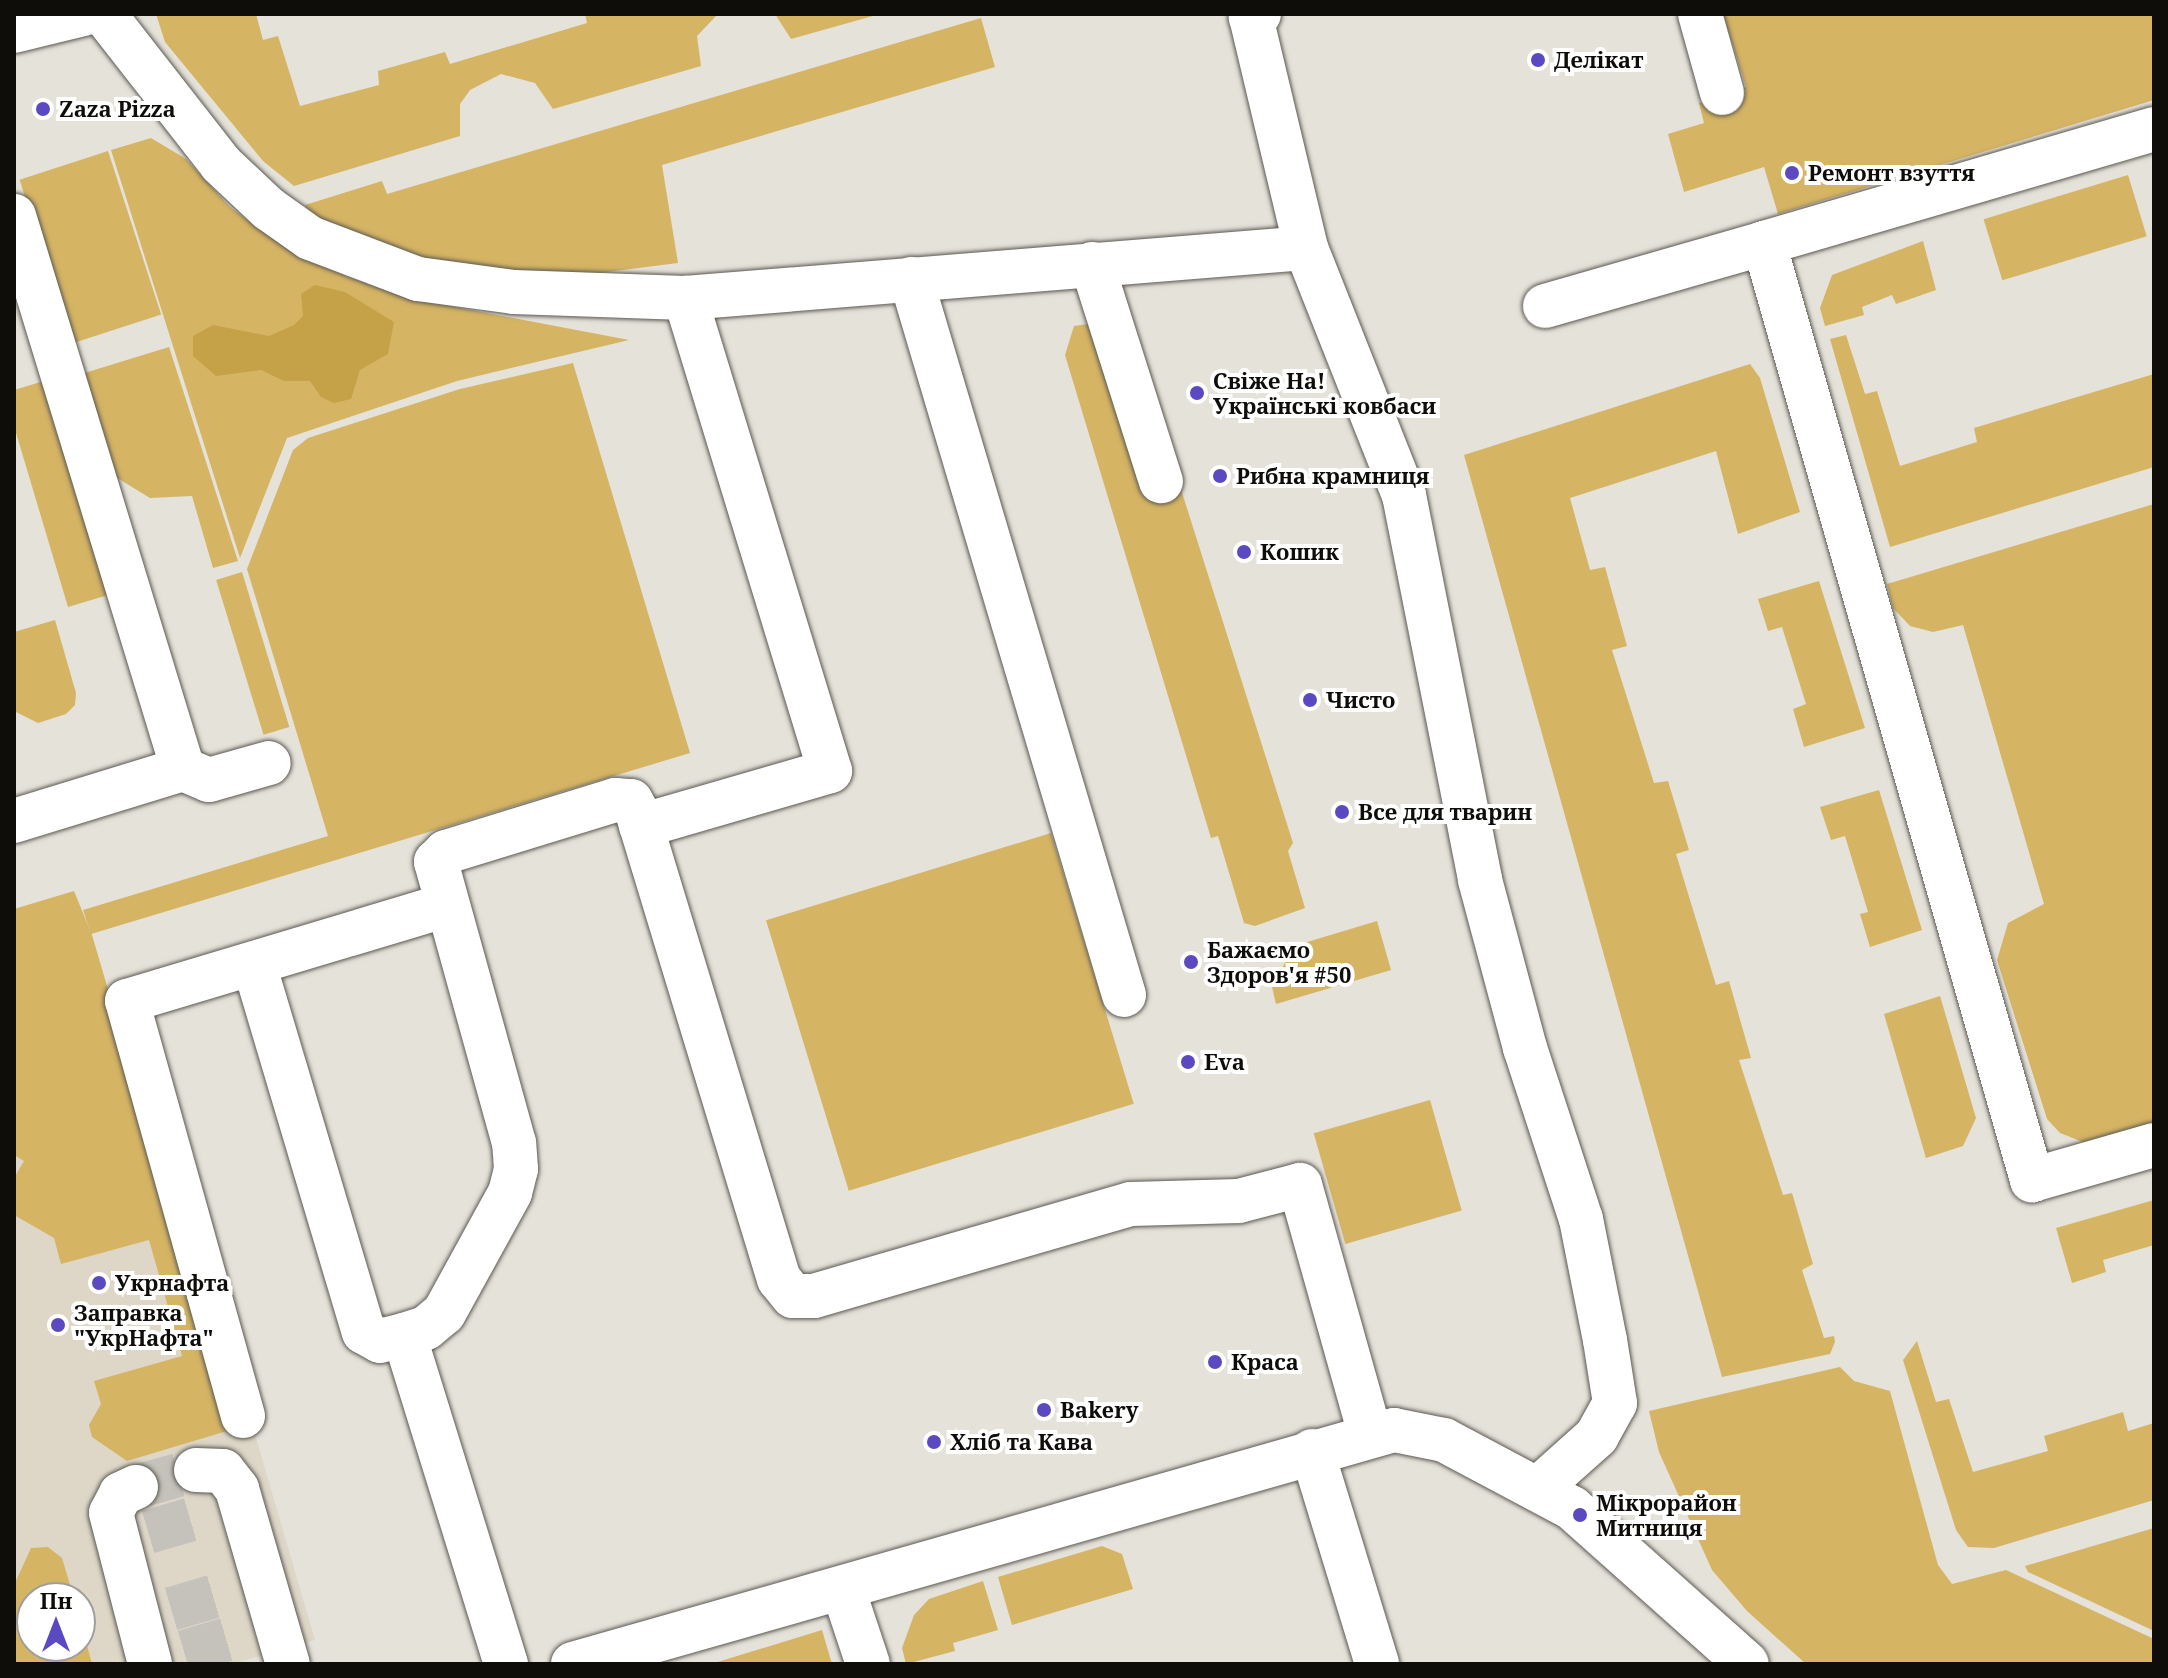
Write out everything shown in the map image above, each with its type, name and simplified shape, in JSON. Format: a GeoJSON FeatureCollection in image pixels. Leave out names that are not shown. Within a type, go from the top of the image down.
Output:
{"type":"FeatureCollection","features":[{"type":"Feature","properties":{"kind":"lane"},"geometry":{"type":"LineString","coordinates":[[14,31],[84,14]]}},
{"type":"Feature","properties":{"kind":"lane"},"geometry":{"type":"LineString","coordinates":[[104,14],[221,164],[269,209],[310,238],[418,279],[514,292],[685,298],[1306,248]]}},
{"type":"Feature","properties":{"kind":"lane"},"geometry":{"type":"LineString","coordinates":[[1259,14],[1251,17],[1306,248],[1404,495],[1480,880],[1525,1048],[1581,1219],[1599,1309],[1615,1403],[1597,1436],[1540,1487]]}},
{"type":"Feature","properties":{"kind":"lane"},"geometry":{"type":"LineString","coordinates":[[1700,14],[1722,93]]}},
{"type":"Feature","properties":{"kind":"lane"},"geometry":{"type":"LineString","coordinates":[[1545,306],[2154,129]]}},
{"type":"Feature","properties":{"kind":"lane"},"geometry":{"type":"LineString","coordinates":[[14,216],[183,769]]}},
{"type":"Feature","properties":{"kind":"lane"},"geometry":{"type":"LineString","coordinates":[[1764,243],[2032,1180],[2154,1145]]}},
{"type":"Feature","properties":{"kind":"lane"},"geometry":{"type":"LineString","coordinates":[[1092,264],[1161,481]]}},
{"type":"Feature","properties":{"kind":"lane"},"geometry":{"type":"LineString","coordinates":[[911,279],[1124,995]]}},
{"type":"Feature","properties":{"kind":"lane"},"geometry":{"type":"LineString","coordinates":[[641,826],[830,771],[685,298]]}},
{"type":"Feature","properties":{"kind":"lane"},"geometry":{"type":"LineString","coordinates":[[14,821],[183,769],[209,780],[269,763]]}},
{"type":"Feature","properties":{"kind":"lane"},"geometry":{"type":"LineString","coordinates":[[254,964],[364,1332],[380,1341],[426,1328],[444,1313],[510,1193],[516,1169],[514,1143],[444,906],[436,862],[446,852],[615,800],[631,801],[779,1279],[793,1296],[814,1296],[1131,1204],[1239,1201],[1300,1185],[1370,1434]]}},
{"type":"Feature","properties":{"kind":"lane"},"geometry":{"type":"LineString","coordinates":[[243,1416],[127,1001],[444,906]]}},
{"type":"Feature","properties":{"kind":"lane"},"geometry":{"type":"LineString","coordinates":[[404,1335],[506,1664]]}},
{"type":"Feature","properties":{"kind":"lane"},"geometry":{"type":"LineString","coordinates":[[573,1664],[843,1589],[1370,1434],[1394,1430],[1444,1440],[1540,1487],[1572,1508],[1747,1664]]}},
{"type":"Feature","properties":{"kind":"lane"},"geometry":{"type":"LineString","coordinates":[[1312,1451],[1377,1664]]}},
{"type":"Feature","properties":{"kind":"lane"},"geometry":{"type":"LineString","coordinates":[[196,1470],[223,1471],[226,1510],[248,1586],[270,1641]]}},
{"type":"Feature","properties":{"kind":"lane"},"geometry":{"type":"LineString","coordinates":[[136,1487],[114,1503],[111,1513],[132,1536],[155,1613],[162,1659]]}},
{"type":"Feature","properties":{"kind":"lane"},"geometry":{"type":"LineString","coordinates":[[843,1589],[868,1664]]}},
{"type":"Feature","properties":{"kind":"shaded area"},"geometry":{"type":"Polygon","coordinates":[[[156,14],[256,14],[263,40],[278,36],[300,106],[379,85],[378,71],[445,52],[450,64],[587,23],[585,14],[718,14],[697,36],[701,66],[553,109],[535,83],[501,74],[470,90],[460,104],[460,136],[294,186],[263,161],[165,42],[156,14]]]}},
{"type":"Feature","properties":{"kind":"shaded area"},"geometry":{"type":"Polygon","coordinates":[[[775,14],[880,14],[791,39],[775,14]]]}},
{"type":"Feature","properties":{"kind":"shaded area"},"geometry":{"type":"Polygon","coordinates":[[[1723,14],[2154,14],[2154,100],[1778,214],[1764,167],[1684,192],[1668,134],[1704,123],[1699,103],[1746,87],[1723,14]]]}},
{"type":"Feature","properties":{"kind":"shaded area"},"geometry":{"type":"Polygon","coordinates":[[[981,18],[995,67],[662,165],[678,263],[583,275],[402,264],[317,228],[305,205],[382,181],[387,194],[981,18]]]}},
{"type":"Feature","properties":{"kind":"shaded area"},"geometry":{"type":"Polygon","coordinates":[[[151,138],[186,159],[230,207],[265,233],[345,276],[418,300],[629,340],[457,381],[287,438],[240,558],[111,150],[151,138]]]}},
{"type":"Feature","properties":{"kind":"shaded area"},"geometry":{"type":"Polygon","coordinates":[[[108,151],[161,315],[73,343],[20,180],[108,151]]]}},
{"type":"Feature","properties":{"kind":"shaded area"},"geometry":{"type":"Polygon","coordinates":[[[2128,175],[2147,236],[2002,280],[1984,219],[2128,175]]]}},
{"type":"Feature","properties":{"kind":"shaded area"},"geometry":{"type":"Polygon","coordinates":[[[1923,241],[1936,290],[1896,304],[1892,295],[1862,307],[1864,315],[1825,326],[1820,308],[1832,275],[1923,241]]]}},
{"type":"Feature","properties":{"kind":"shaded area"},"geometry":{"type":"Polygon","coordinates":[[[315,285],[345,292],[394,322],[388,354],[360,370],[351,399],[334,403],[321,397],[310,381],[284,381],[261,370],[216,376],[193,356],[193,336],[213,325],[269,336],[294,325],[303,316],[301,294],[315,285]]]}},
{"type":"Feature","properties":{"kind":"shaded area"},"geometry":{"type":"Polygon","coordinates":[[[1095,323],[1179,483],[1293,843],[1288,851],[1305,908],[1255,926],[1244,923],[1218,836],[1211,838],[1065,355],[1074,326],[1095,323]]]}},
{"type":"Feature","properties":{"kind":"shaded area"},"geometry":{"type":"Polygon","coordinates":[[[1846,335],[1865,394],[1877,391],[1900,466],[1977,442],[1974,428],[2154,374],[2154,467],[1890,547],[1830,339],[1846,335]]]}},
{"type":"Feature","properties":{"kind":"shaded area"},"geometry":{"type":"Polygon","coordinates":[[[169,347],[238,561],[213,568],[192,496],[150,498],[114,476],[78,375],[169,347]]]}},
{"type":"Feature","properties":{"kind":"shaded area"},"geometry":{"type":"Polygon","coordinates":[[[573,363],[690,753],[91,934],[83,910],[328,836],[247,569],[293,450],[308,438],[460,389],[573,363]]]}},
{"type":"Feature","properties":{"kind":"shaded area"},"geometry":{"type":"Polygon","coordinates":[[[1750,364],[1760,378],[1800,512],[1738,534],[1716,451],[1570,498],[1590,570],[1605,567],[1627,646],[1612,650],[1654,783],[1668,781],[1689,850],[1676,854],[1716,985],[1729,981],[1751,1058],[1739,1060],[1783,1195],[1792,1193],[1813,1264],[1802,1270],[1824,1338],[1834,1336],[1830,1354],[1722,1377],[1464,455],[1750,364]]]}},
{"type":"Feature","properties":{"kind":"shaded area"},"geometry":{"type":"Polygon","coordinates":[[[44,381],[108,595],[68,607],[14,426],[14,390],[44,381]]]}},
{"type":"Feature","properties":{"kind":"shaded area"},"geometry":{"type":"Polygon","coordinates":[[[2154,504],[2154,1131],[2088,1144],[2060,1133],[2047,1119],[1997,960],[2008,923],[2044,904],[1963,625],[1933,632],[1910,626],[1893,608],[1887,584],[2154,504]]]}},
{"type":"Feature","properties":{"kind":"shaded area"},"geometry":{"type":"Polygon","coordinates":[[[242,572],[289,727],[264,735],[216,580],[242,572]]]}},
{"type":"Feature","properties":{"kind":"shaded area"},"geometry":{"type":"Polygon","coordinates":[[[1819,581],[1865,728],[1804,747],[1793,709],[1806,704],[1782,627],[1768,631],[1758,599],[1819,581]]]}},
{"type":"Feature","properties":{"kind":"shaded area"},"geometry":{"type":"Polygon","coordinates":[[[55,620],[76,693],[75,705],[66,714],[38,723],[14,711],[14,632],[55,620]]]}},
{"type":"Feature","properties":{"kind":"shaded area"},"geometry":{"type":"Polygon","coordinates":[[[1879,790],[1922,930],[1870,947],[1860,914],[1868,912],[1845,836],[1831,840],[1820,807],[1879,790]]]}},
{"type":"Feature","properties":{"kind":"shaded area"},"geometry":{"type":"Polygon","coordinates":[[[1051,833],[1134,1104],[849,1191],[766,920],[1051,833]]]}},
{"type":"Feature","properties":{"kind":"shaded area"},"geometry":{"type":"Polygon","coordinates":[[[74,891],[92,935],[237,1428],[127,1461],[92,1437],[89,1425],[101,1404],[94,1381],[182,1356],[149,1240],[61,1264],[54,1238],[14,1215],[14,1178],[24,1161],[14,1155],[14,909],[74,891]]]}},
{"type":"Feature","properties":{"kind":"shaded area"},"geometry":{"type":"Polygon","coordinates":[[[1377,921],[1391,970],[1276,1004],[1272,987],[1294,946],[1377,921]]]}},
{"type":"Feature","properties":{"kind":"shaded area"},"geometry":{"type":"Polygon","coordinates":[[[1940,996],[1976,1118],[1963,1146],[1926,1158],[1884,1014],[1940,996]]]}},
{"type":"Feature","properties":{"kind":"shaded area"},"geometry":{"type":"Polygon","coordinates":[[[14,1071],[139,1136],[252,1424],[315,1640],[232,1664],[119,1664],[117,1660],[115,1664],[14,1664],[14,1071]]]}},
{"type":"Feature","properties":{"kind":"shaded area"},"geometry":{"type":"Polygon","coordinates":[[[1430,1100],[1462,1211],[1345,1244],[1314,1133],[1430,1100]]]}},
{"type":"Feature","properties":{"kind":"shaded area"},"geometry":{"type":"Polygon","coordinates":[[[2154,1200],[2154,1245],[2103,1260],[2106,1272],[2072,1283],[2056,1228],[2154,1200]]]}},
{"type":"Feature","properties":{"kind":"shaded area"},"geometry":{"type":"Polygon","coordinates":[[[1917,1341],[1936,1402],[1949,1399],[1973,1472],[2048,1451],[2044,1436],[2123,1412],[2128,1431],[2154,1423],[2154,1500],[1994,1548],[1968,1547],[1956,1530],[1903,1360],[1917,1341]]]}},
{"type":"Feature","properties":{"kind":"shaded area"},"geometry":{"type":"Polygon","coordinates":[[[1840,1367],[1854,1381],[1890,1391],[1938,1565],[1952,1584],[2006,1570],[2154,1639],[2154,1664],[1806,1664],[1747,1611],[1712,1570],[1659,1452],[1649,1411],[1840,1367]]]}},
{"type":"Feature","properties":{"kind":"shaded area"},"geometry":{"type":"Polygon","coordinates":[[[2154,1528],[2154,1631],[2028,1572],[2025,1566],[2154,1528]]]}},
{"type":"Feature","properties":{"kind":"shaded area"},"geometry":{"type":"Polygon","coordinates":[[[1102,1546],[1122,1554],[1133,1589],[1012,1625],[998,1577],[1102,1546]]]}},
{"type":"Feature","properties":{"kind":"shaded area"},"geometry":{"type":"Polygon","coordinates":[[[48,1547],[62,1558],[69,1582],[16,1582],[16,1662],[92,1664],[14,1664],[14,1585],[31,1548],[48,1547]]]}},
{"type":"Feature","properties":{"kind":"shaded area"},"geometry":{"type":"Polygon","coordinates":[[[983,1581],[998,1630],[953,1643],[955,1651],[906,1664],[902,1648],[914,1615],[929,1599],[983,1581]]]}},
{"type":"Feature","properties":{"kind":"shaded area"},"geometry":{"type":"Polygon","coordinates":[[[822,1630],[832,1664],[711,1664],[822,1630]]]}},
{"type":"Feature","properties":{"kind":"tunnel"},"geometry":{"type":"LineString","coordinates":[[136,1487],[196,1470]]}},
{"type":"Feature","properties":{"kind":"tunnel"},"geometry":{"type":"LineString","coordinates":[[148,1532],[209,1514]]}},
{"type":"Feature","properties":{"kind":"tunnel"},"geometry":{"type":"LineString","coordinates":[[171,1609],[232,1591]]}},
{"type":"Feature","properties":{"kind":"tunnel"},"geometry":{"type":"LineString","coordinates":[[184,1652],[245,1634]]}},
{"type":"Feature","properties":{"kind":"place","name":"Делікат"},"geometry":{"type":"Point","coordinates":[1538,60]}},
{"type":"Feature","properties":{"kind":"place","name":"Zaza Pizza"},"geometry":{"type":"Point","coordinates":[43,109]}},
{"type":"Feature","properties":{"kind":"place","name":"Ремонт взуття"},"geometry":{"type":"Point","coordinates":[1792,173]}},
{"type":"Feature","properties":{"kind":"place","name":"Свіже На! Українські ковбаси"},"geometry":{"type":"Point","coordinates":[1197,393]}},
{"type":"Feature","properties":{"kind":"place","name":"Рибна крамниця"},"geometry":{"type":"Point","coordinates":[1220,476]}},
{"type":"Feature","properties":{"kind":"place","name":"Кошик"},"geometry":{"type":"Point","coordinates":[1244,552]}},
{"type":"Feature","properties":{"kind":"place","name":"Чисто"},"geometry":{"type":"Point","coordinates":[1310,700]}},
{"type":"Feature","properties":{"kind":"place","name":"Все для тварин"},"geometry":{"type":"Point","coordinates":[1342,812]}},
{"type":"Feature","properties":{"kind":"place","name":"Бажаємо Здоров'я #50"},"geometry":{"type":"Point","coordinates":[1191,962]}},
{"type":"Feature","properties":{"kind":"place","name":"Eva"},"geometry":{"type":"Point","coordinates":[1188,1062]}},
{"type":"Feature","properties":{"kind":"place","name":"Укрнафта"},"geometry":{"type":"Point","coordinates":[99,1283]}},
{"type":"Feature","properties":{"kind":"place","name":"Заправка \"УкрНафта\""},"geometry":{"type":"Point","coordinates":[58,1325]}},
{"type":"Feature","properties":{"kind":"place","name":"Краса"},"geometry":{"type":"Point","coordinates":[1215,1362]}},
{"type":"Feature","properties":{"kind":"place","name":"Bakery"},"geometry":{"type":"Point","coordinates":[1044,1410]}},
{"type":"Feature","properties":{"kind":"place","name":"Хліб та Кава"},"geometry":{"type":"Point","coordinates":[934,1442]}},
{"type":"Feature","properties":{"kind":"place","name":"Мікрорайон Митниця"},"geometry":{"type":"Point","coordinates":[1580,1515]}}]}
